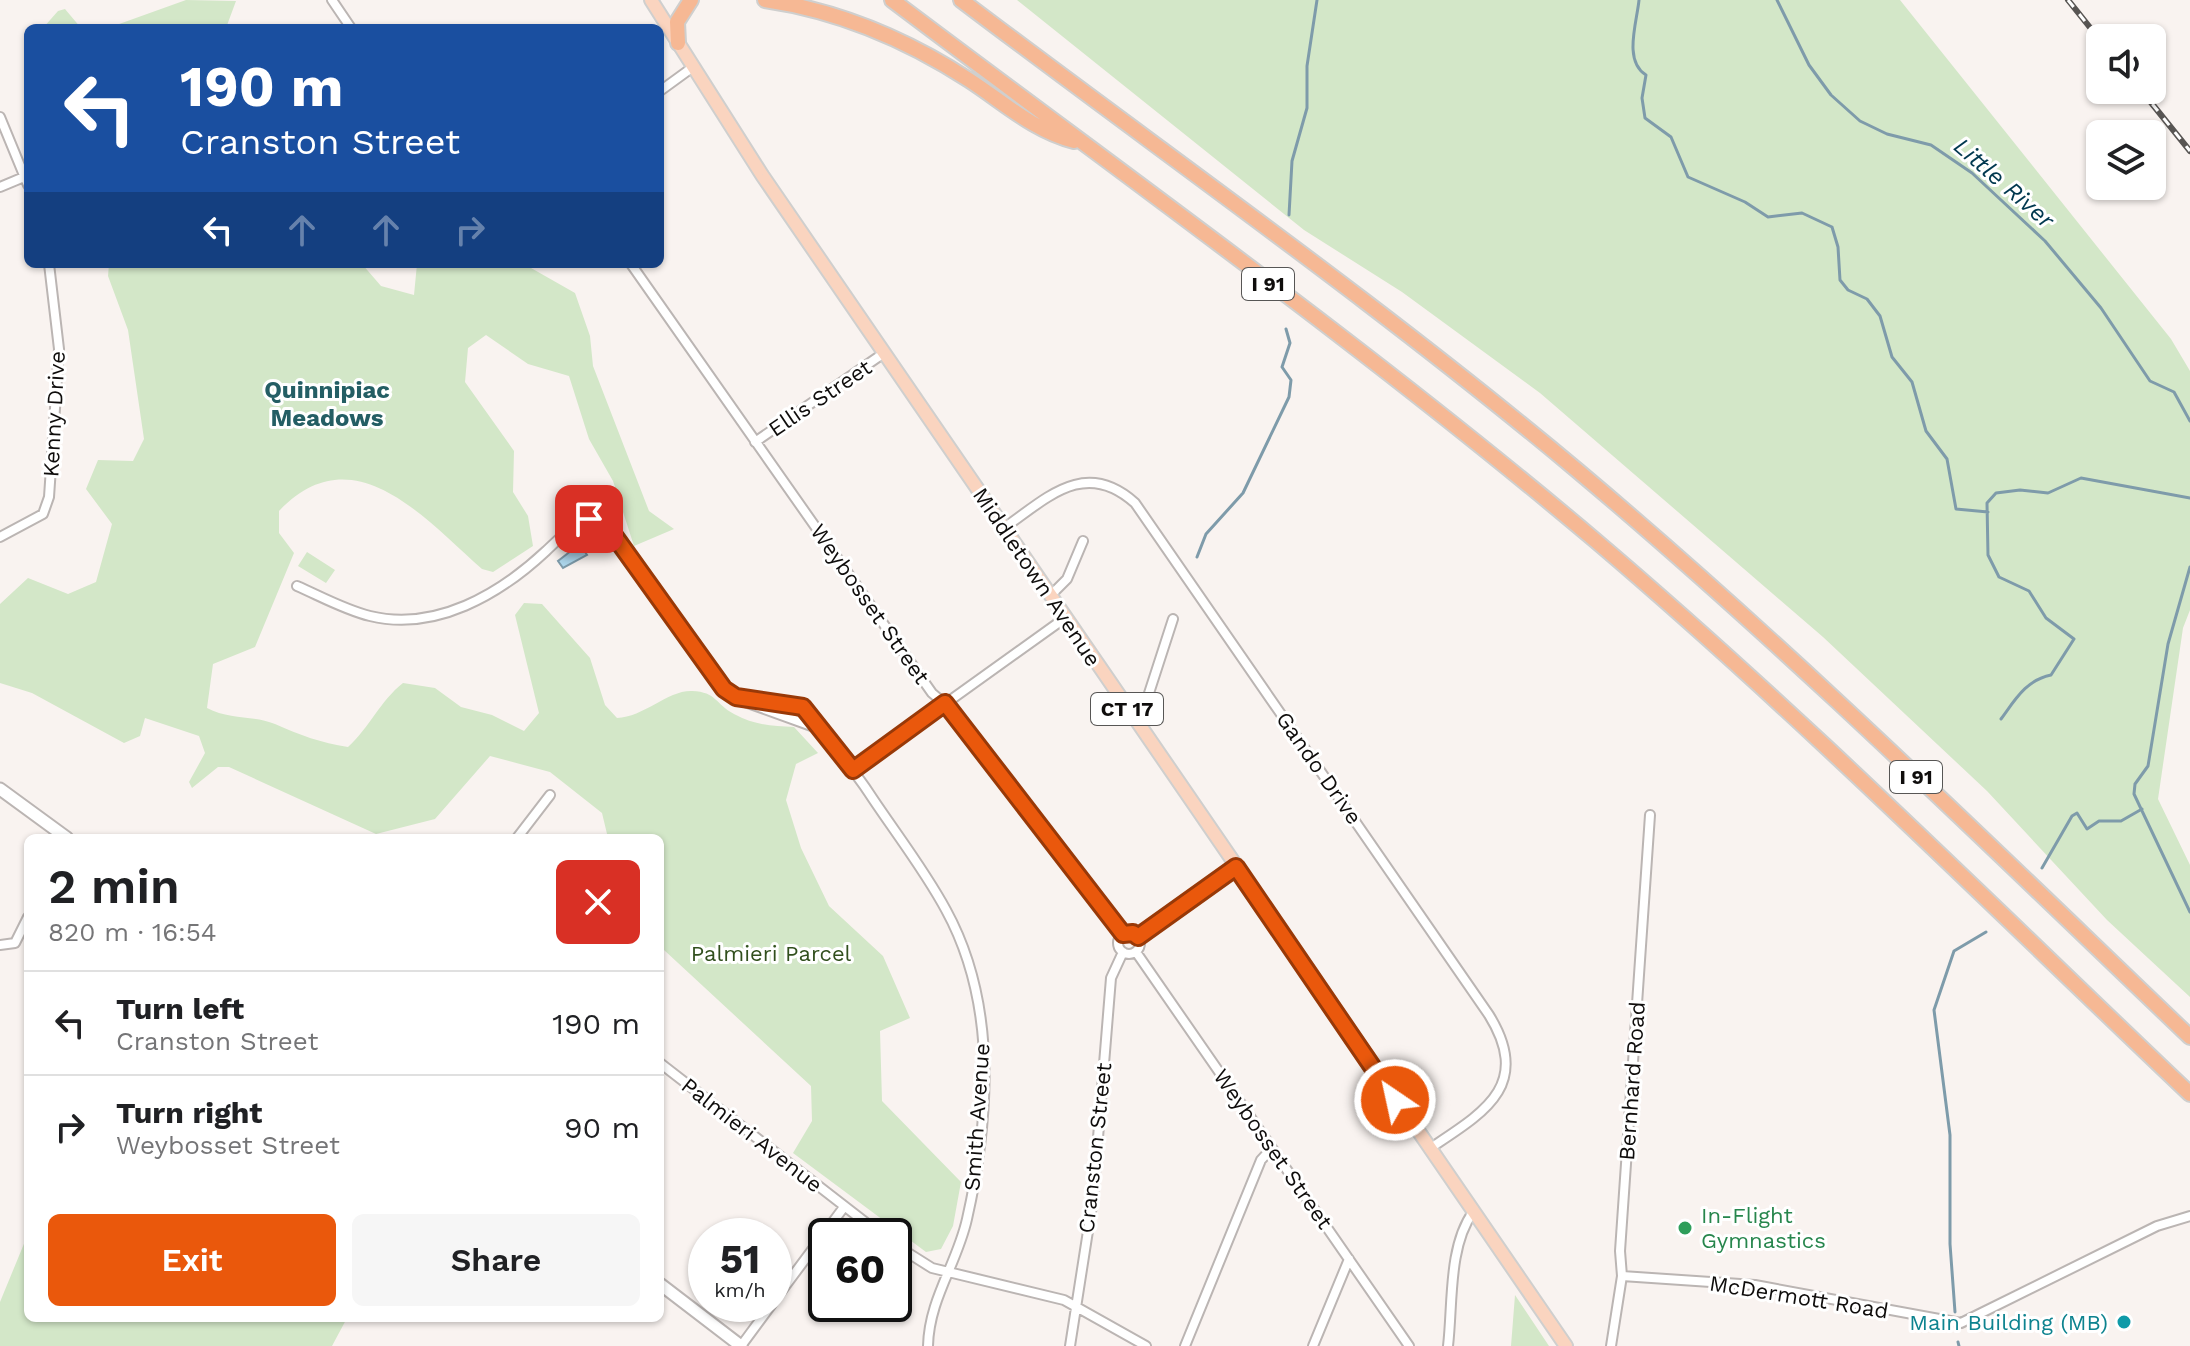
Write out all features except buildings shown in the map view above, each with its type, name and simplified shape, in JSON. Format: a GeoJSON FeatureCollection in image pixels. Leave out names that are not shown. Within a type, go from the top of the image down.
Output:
{"type":"FeatureCollection","features":[{"type":"Feature","properties":{"kind":"highway"},"geometry":{"type":"LineString","coordinates":[[678,43],[677,22],[691,0]]}},
{"type":"Feature","properties":{"kind":"highway"},"geometry":{"type":"LineString","coordinates":[[765,0],[832,14],[888,35],[953,70],[1043,131],[1082,143]]}},
{"type":"Feature","properties":{"kind":"highway","name":"I 91"},"geometry":{"type":"LineString","coordinates":[[892,0],[1445,418],[1637,576],[1800,724],[2190,1094]]}},
{"type":"Feature","properties":{"kind":"highway","name":"I 91"},"geometry":{"type":"LineString","coordinates":[[961,0],[1425,350],[1638,522],[1817,683],[2190,1037]]}},
{"type":"Feature","properties":{"kind":"main road","name":"Middletown Avenue"},"geometry":{"type":"LineString","coordinates":[[651,0],[745,150],[1566,1346]]}},
{"type":"Feature","properties":{"kind":"main road"},"geometry":{"type":"LineString","coordinates":[[0,789],[62,834]]}},
{"type":"Feature","properties":{"kind":"main road"},"geometry":{"type":"LineString","coordinates":[[664,1287],[741,1346]]}},
{"type":"Feature","properties":{"kind":"street"},"geometry":{"type":"LineString","coordinates":[[332,0],[348,24]]}},
{"type":"Feature","properties":{"kind":"street"},"geometry":{"type":"LineString","coordinates":[[664,88],[693,67]]}},
{"type":"Feature","properties":{"kind":"street"},"geometry":{"type":"LineString","coordinates":[[0,117],[24,176]]}},
{"type":"Feature","properties":{"kind":"street"},"geometry":{"type":"LineString","coordinates":[[0,187],[24,181]]}},
{"type":"Feature","properties":{"kind":"street","name":"Kenny Drive"},"geometry":{"type":"LineString","coordinates":[[0,537],[43,514],[49,497],[59,349],[49,268]]}},
{"type":"Feature","properties":{"kind":"street","name":"Weybosset Street"},"geometry":{"type":"LineString","coordinates":[[634,268],[932,693],[945,703],[1123,934]]}},
{"type":"Feature","properties":{"kind":"street","name":"Ellis Street"},"geometry":{"type":"LineString","coordinates":[[755,442],[884,353]]}},
{"type":"Feature","properties":{"kind":"street","name":"Gando Drive"},"geometry":{"type":"LineString","coordinates":[[1004,528],[1054,493],[1079,483],[1100,483],[1135,503],[1489,1015],[1506,1055],[1503,1082],[1489,1107],[1429,1149]]}},
{"type":"Feature","properties":{"kind":"street","name":"Smith Avenue"},"geometry":{"type":"LineString","coordinates":[[297,586],[375,617],[445,614],[499,587],[575,526],[596,519],[608,527],[715,679],[736,697],[799,705],[853,770],[946,909],[961,942],[980,1010],[984,1079],[975,1173],[965,1226],[931,1314],[928,1346]]}},
{"type":"Feature","properties":{"kind":"street"},"geometry":{"type":"LineString","coordinates":[[1050,596],[1067,579],[1083,541]]}},
{"type":"Feature","properties":{"kind":"street"},"geometry":{"type":"LineString","coordinates":[[853,770],[1065,618]]}},
{"type":"Feature","properties":{"kind":"street"},"geometry":{"type":"LineString","coordinates":[[1138,725],[1173,619]]}},
{"type":"Feature","properties":{"kind":"street"},"geometry":{"type":"LineString","coordinates":[[520,834],[550,795]]}},
{"type":"Feature","properties":{"kind":"street","name":"Bernhard Road"},"geometry":{"type":"LineString","coordinates":[[1611,1346],[1622,1276],[1620,1251],[1650,815]]}},
{"type":"Feature","properties":{"kind":"street"},"geometry":{"type":"LineString","coordinates":[[1138,937],[1236,867]]}},
{"type":"Feature","properties":{"kind":"street"},"geometry":{"type":"LineString","coordinates":[[0,945],[15,943],[24,925]]}},
{"type":"Feature","properties":{"kind":"street"},"geometry":{"type":"LineString","coordinates":[[1133,933],[1138,937],[1140,947],[1136,952],[1123,952],[1118,943],[1123,934],[1133,933]]}},
{"type":"Feature","properties":{"kind":"street","name":"Cranston Street"},"geometry":{"type":"LineString","coordinates":[[1070,1346],[1094,1190],[1111,978],[1123,952]]}},
{"type":"Feature","properties":{"kind":"street","name":"Weybosset Street"},"geometry":{"type":"LineString","coordinates":[[1136,952],[1409,1346]]}},
{"type":"Feature","properties":{"kind":"street","name":"Palmieri Avenue"},"geometry":{"type":"LineString","coordinates":[[664,1066],[859,1218]]}},
{"type":"Feature","properties":{"kind":"street"},"geometry":{"type":"LineString","coordinates":[[1185,1346],[1261,1160],[1272,1148]]}},
{"type":"Feature","properties":{"kind":"street"},"geometry":{"type":"LineString","coordinates":[[792,1277],[844,1207]]}},
{"type":"Feature","properties":{"kind":"street"},"geometry":{"type":"LineString","coordinates":[[1448,1346],[1458,1248],[1463,1226],[1473,1212]]}},
{"type":"Feature","properties":{"kind":"street","name":"McDermott Road"},"geometry":{"type":"LineString","coordinates":[[1622,1276],[1755,1285],[1961,1323],[2157,1226],[2190,1216]]}},
{"type":"Feature","properties":{"kind":"street"},"geometry":{"type":"LineString","coordinates":[[912,1258],[946,1272],[1075,1305],[1146,1346]]}},
{"type":"Feature","properties":{"kind":"street"},"geometry":{"type":"LineString","coordinates":[[1313,1346],[1349,1259]]}},
{"type":"Feature","properties":{"kind":"street"},"geometry":{"type":"LineString","coordinates":[[741,1346],[759,1322]]}},
{"type":"Feature","properties":{"kind":"green space"},"geometry":{"type":"Polygon","coordinates":[[[186,0],[236,1],[227,24],[119,24],[186,0]]]}},
{"type":"Feature","properties":{"kind":"green space"},"geometry":{"type":"Polygon","coordinates":[[[1017,0],[1900,0],[2171,339],[2190,371],[2190,610],[2183,628],[2158,799],[2190,865],[2190,997],[2107,920],[1987,791],[1823,637],[1540,393],[1402,292],[1304,230],[1017,0]]]}},
{"type":"Feature","properties":{"kind":"green space"},"geometry":{"type":"Polygon","coordinates":[[[65,9],[78,24],[47,24],[58,11],[65,9]]]}},
{"type":"Feature","properties":{"kind":"green space","name":"Palmieri Parcel"},"geometry":{"type":"Polygon","coordinates":[[[109,268],[365,268],[381,286],[414,295],[417,268],[531,268],[575,293],[590,336],[593,366],[649,511],[674,529],[634,546],[613,481],[589,439],[569,376],[528,364],[486,335],[468,348],[465,382],[514,451],[513,492],[528,516],[533,546],[493,572],[482,569],[436,527],[386,492],[360,482],[334,480],[307,489],[279,511],[279,533],[294,553],[255,647],[213,664],[207,708],[267,721],[311,738],[348,747],[403,683],[435,688],[461,707],[492,715],[524,731],[539,713],[515,615],[524,603],[542,604],[590,658],[605,705],[617,718],[627,717],[674,695],[692,691],[711,696],[749,721],[794,727],[818,753],[796,764],[786,800],[801,848],[829,906],[883,956],[910,1018],[880,1031],[882,1101],[961,1182],[953,1226],[941,1249],[926,1252],[912,1242],[912,1218],[880,1218],[793,1153],[812,1121],[811,1086],[664,950],[664,834],[607,834],[602,813],[550,772],[490,756],[435,819],[376,834],[229,767],[218,767],[192,788],[189,782],[205,753],[199,736],[145,718],[140,736],[124,743],[32,693],[0,683],[0,604],[28,578],[68,594],[96,582],[112,524],[86,489],[98,460],[133,461],[144,439],[128,330],[108,276],[109,268]]]}},
{"type":"Feature","properties":{"kind":"green space"},"geometry":{"type":"Polygon","coordinates":[[[307,552],[335,570],[326,583],[298,566],[307,552]]]}},
{"type":"Feature","properties":{"kind":"green space"},"geometry":{"type":"Polygon","coordinates":[[[24,1244],[24,1322],[345,1322],[332,1346],[0,1346],[0,1302],[24,1244]]]}},
{"type":"Feature","properties":{"kind":"green space"},"geometry":{"type":"Polygon","coordinates":[[[1515,1295],[1549,1346],[1511,1346],[1515,1295]]]}},
{"type":"Feature","properties":{"kind":"water"},"geometry":{"type":"Polygon","coordinates":[[[580,544],[587,555],[563,568],[558,561],[580,544]]]}},
{"type":"Feature","properties":{"kind":"waterway"},"geometry":{"type":"LineString","coordinates":[[1289,215],[1292,161],[1307,108],[1307,66],[1317,0]]}},
{"type":"Feature","properties":{"kind":"waterway"},"geometry":{"type":"LineString","coordinates":[[1639,0],[1633,51],[1639,69],[1646,75],[1642,98],[1645,118],[1671,137],[1688,177],[1745,202],[1768,217],[1802,213],[1832,227],[1838,247],[1840,280],[1848,290],[1867,299],[1880,316],[1892,357],[1912,382],[1926,431],[1947,459],[1956,509],[1988,512]]}},
{"type":"Feature","properties":{"kind":"waterway","name":"Little River"},"geometry":{"type":"LineString","coordinates":[[1777,0],[1809,65],[1831,95],[1860,121],[1887,134],[1931,145],[1972,173],[2045,241],[2101,308],[2150,381],[2174,392],[2190,421]]}},
{"type":"Feature","properties":{"kind":"waterway"},"geometry":{"type":"LineString","coordinates":[[1197,557],[1206,534],[1243,493],[1289,397],[1291,380],[1282,367],[1290,343],[1286,329]]}},
{"type":"Feature","properties":{"kind":"waterway"},"geometry":{"type":"LineString","coordinates":[[2001,719],[2028,686],[2051,675],[2074,639],[2046,618],[2029,591],[1999,577],[1988,555],[1987,503],[1996,493],[2020,490],[2048,493],[2081,478],[2190,498]]}},
{"type":"Feature","properties":{"kind":"waterway","name":"Little River"},"geometry":{"type":"LineString","coordinates":[[2190,567],[2168,644],[2148,766],[2135,784],[2134,794],[2190,912]]}},
{"type":"Feature","properties":{"kind":"waterway"},"geometry":{"type":"LineString","coordinates":[[2042,868],[2072,816],[2077,813],[2087,829],[2099,821],[2121,821],[2142,809]]}},
{"type":"Feature","properties":{"kind":"waterway"},"geometry":{"type":"LineString","coordinates":[[1955,1312],[1950,1244],[1950,1135],[1934,1010],[1954,951],[1986,932]]}},
{"type":"Feature","properties":{"kind":"waterway"},"geometry":{"type":"LineString","coordinates":[[1958,1342],[1959,1346]]}},
{"type":"Feature","properties":{"kind":"railway"},"geometry":{"type":"LineString","coordinates":[[2068,0],[2087,24]]}},
{"type":"Feature","properties":{"kind":"railway"},"geometry":{"type":"LineString","coordinates":[[2152,104],[2190,151]]}},
{"type":"Feature","properties":{"kind":"place","name":"In-Flight Gymnastics"},"geometry":{"type":"Point","coordinates":[1685,1228]}},
{"type":"Feature","properties":{"kind":"place","name":"Main Building (MB)"},"geometry":{"type":"Point","coordinates":[2124,1322]}},
{"type":"Feature","properties":{"kind":"district","name":"Quinnipiac Meadows"},"geometry":{"type":"Point","coordinates":[327,404]}},
{"type":"Feature","properties":{"kind":"route"},"geometry":{"type":"LineString","coordinates":[[589,519],[599,520],[608,527],[724,689],[736,697],[749,696],[803,707],[817,729],[853,770],[945,703],[1123,934],[1130,932],[1138,937],[1236,867],[1395,1100]]}}]}
